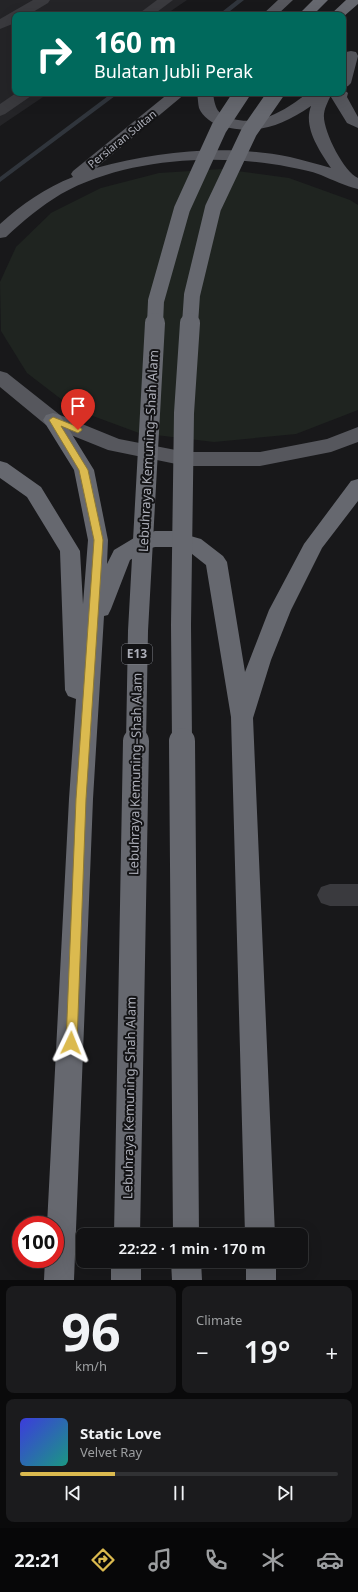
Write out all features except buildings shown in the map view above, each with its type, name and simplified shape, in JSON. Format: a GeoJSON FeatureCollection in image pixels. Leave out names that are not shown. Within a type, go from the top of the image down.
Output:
{"type":"FeatureCollection","features":[{"type":"Feature","properties":{"kind":"highway"},"geometry":{"type":"LineString","coordinates":[[308,12],[321,0]]}},
{"type":"Feature","properties":{"kind":"highway"},"geometry":{"type":"LineString","coordinates":[[340,12],[354,0]]}},
{"type":"Feature","properties":{"kind":"highway","name":"Lebuhraya Kemuning–Shah Alam"},"geometry":{"type":"LineString","coordinates":[[127,1228],[138,631],[156,300],[182,209],[218,128],[240,96]]}},
{"type":"Feature","properties":{"kind":"highway"},"geometry":{"type":"LineString","coordinates":[[186,1228],[181,625],[184,413],[192,296],[213,208],[249,132],[274,96]]}},
{"type":"Feature","properties":{"kind":"highway"},"geometry":{"type":"LineString","coordinates":[[53,420],[84,470],[98,540],[81,799],[59,1280]]}},
{"type":"Feature","properties":{"kind":"highway"},"geometry":{"type":"LineString","coordinates":[[0,468],[34,492],[70,551],[81,799]]}},
{"type":"Feature","properties":{"kind":"highway"},"geometry":{"type":"LineString","coordinates":[[242,718],[260,660],[280,610],[314,544],[358,486]]}},
{"type":"Feature","properties":{"kind":"highway"},"geometry":{"type":"LineString","coordinates":[[92,629],[121,555],[141,543],[155,539],[173,539],[194,544],[216,562],[242,718],[260,1228]]}},
{"type":"Feature","properties":{"kind":"highway"},"geometry":{"type":"LineString","coordinates":[[126,1268],[126,1280]]}},
{"type":"Feature","properties":{"kind":"highway"},"geometry":{"type":"LineString","coordinates":[[186,1268],[187,1280]]}},
{"type":"Feature","properties":{"kind":"highway"},"geometry":{"type":"LineString","coordinates":[[261,1268],[261,1280]]}},
{"type":"Feature","properties":{"kind":"main road"},"geometry":{"type":"LineString","coordinates":[[272,12],[286,0]]}},
{"type":"Feature","properties":{"kind":"main road"},"geometry":{"type":"LineString","coordinates":[[346,73],[351,57]]}},
{"type":"Feature","properties":{"kind":"main road","name":"Persiaran Sultan"},"geometry":{"type":"LineString","coordinates":[[65,185],[174,96]]}},
{"type":"Feature","properties":{"kind":"main road"},"geometry":{"type":"LineString","coordinates":[[205,96],[207,109],[219,120],[237,126],[251,126],[267,124],[295,111],[315,96]]}},
{"type":"Feature","properties":{"kind":"main road"},"geometry":{"type":"LineString","coordinates":[[323,96],[316,114],[319,131],[331,156],[353,182]]}},
{"type":"Feature","properties":{"kind":"main road"},"geometry":{"type":"LineString","coordinates":[[338,96],[352,120],[358,123]]}},
{"type":"Feature","properties":{"kind":"main road"},"geometry":{"type":"LineString","coordinates":[[0,233],[28,207],[65,185],[117,166],[175,156],[234,155],[293,162],[353,182]]}},
{"type":"Feature","properties":{"kind":"main road"},"geometry":{"type":"LineString","coordinates":[[0,377],[53,420],[115,446],[186,459],[260,459],[331,446],[358,434]]}},
{"type":"Feature","properties":{"kind":"street"},"geometry":{"type":"LineString","coordinates":[[23,12],[43,0]]}},
{"type":"Feature","properties":{"kind":"street"},"geometry":{"type":"LineString","coordinates":[[148,12],[166,0]]}},
{"type":"Feature","properties":{"kind":"street"},"geometry":{"type":"LineString","coordinates":[[0,26],[12,18]]}},
{"type":"Feature","properties":{"kind":"street"},"geometry":{"type":"LineString","coordinates":[[0,95],[20,97]]}},
{"type":"Feature","properties":{"kind":"street"},"geometry":{"type":"LineString","coordinates":[[0,110],[20,97]]}},
{"type":"Feature","properties":{"kind":"street"},"geometry":{"type":"LineString","coordinates":[[330,895],[358,895]]}},
{"type":"Feature","properties":{"kind":"shaded area"},"geometry":{"type":"Polygon","coordinates":[[[0,0],[187,0],[169,12],[12,12],[12,96],[45,96],[0,126],[0,0]]]}},
{"type":"Feature","properties":{"kind":"shaded area"},"geometry":{"type":"Polygon","coordinates":[[[222,169],[289,178],[350,200],[358,205],[358,410],[296,434],[214,442],[139,433],[74,409],[27,373],[1,331],[0,282],[16,247],[51,213],[101,188],[159,173],[222,169]]]}},
{"type":"Feature","properties":{"kind":"waterway"},"geometry":{"type":"LineString","coordinates":[[225,12],[241,0]]}},
{"type":"Feature","properties":{"kind":"waterway"},"geometry":{"type":"LineString","coordinates":[[0,180],[112,96]]}},
{"type":"Feature","properties":{"kind":"route"},"geometry":{"type":"LineString","coordinates":[[71,1043],[81,799],[98,540],[84,470],[53,420],[78,430]]}}]}
